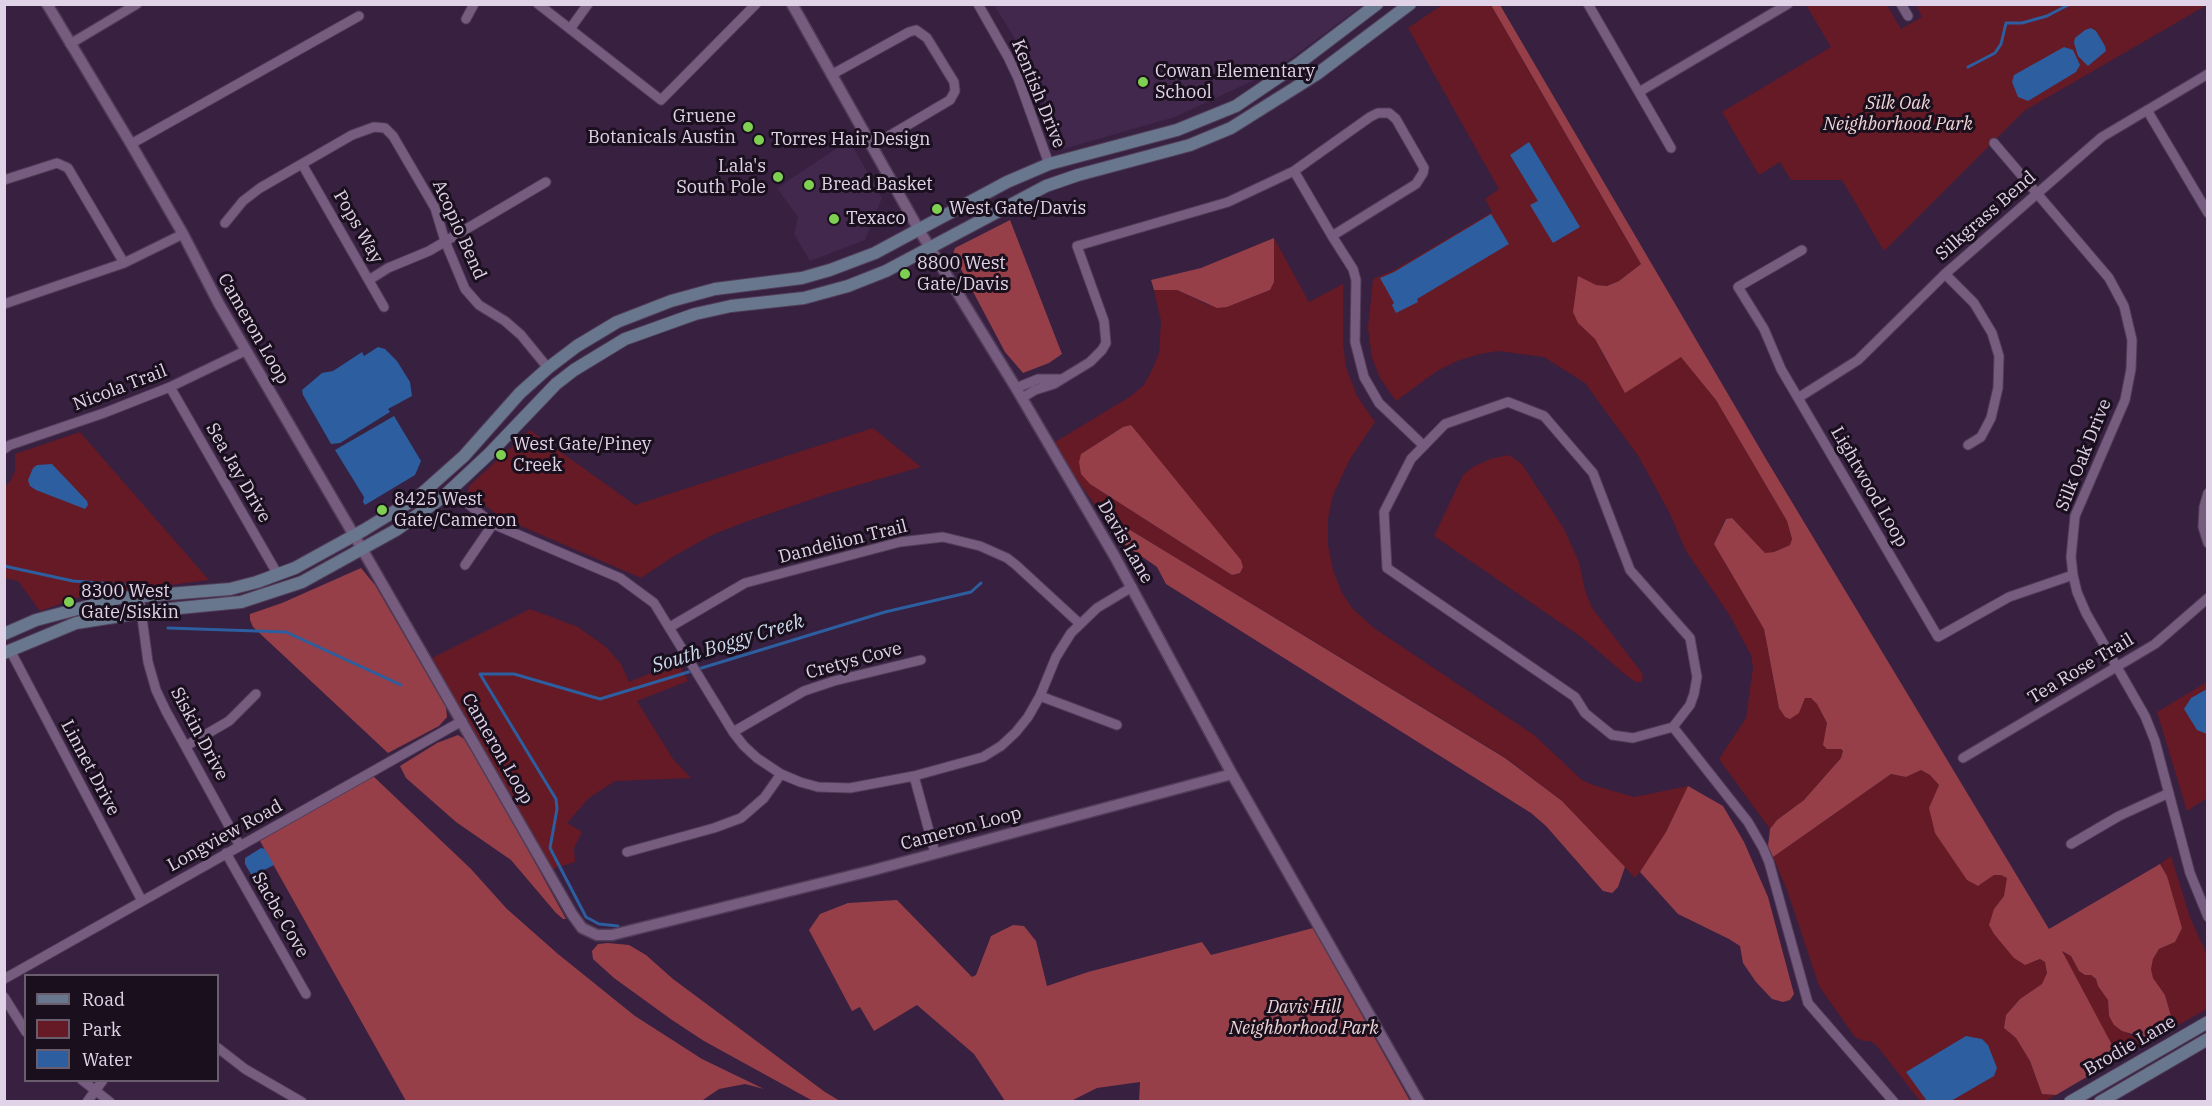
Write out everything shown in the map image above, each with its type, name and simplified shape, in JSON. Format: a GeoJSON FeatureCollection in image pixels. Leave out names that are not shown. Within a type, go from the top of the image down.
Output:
{"type":"FeatureCollection","features":[{"type":"Feature","properties":{"kind":"main road"},"geometry":{"type":"LineString","coordinates":[[4,634],[45,618],[139,595],[230,589],[278,575],[314,559],[418,497],[441,479],[520,393],[548,368],[577,346],[618,322],[671,301],[715,289],[802,278],[830,270],[875,253],[1007,182],[1049,164],[1177,130],[1236,106],[1298,64],[1377,4]]}},
{"type":"Feature","properties":{"kind":"main road"},"geometry":{"type":"LineString","coordinates":[[7,651],[76,623],[141,612],[241,602],[302,582],[416,518],[451,490],[561,380],[625,339],[695,314],[731,306],[804,298],[848,286],[886,271],[1046,186],[1199,142],[1232,128],[1317,74],[1410,4]]}},
{"type":"Feature","properties":{"kind":"main road"},"geometry":{"type":"LineString","coordinates":[[1242,121],[1296,77],[1300,70],[1298,64]]}},
{"type":"Feature","properties":{"kind":"main road"},"geometry":{"type":"LineString","coordinates":[[1128,142],[1136,150],[1150,156]]}},
{"type":"Feature","properties":{"kind":"main road"},"geometry":{"type":"LineString","coordinates":[[561,380],[560,375],[564,367],[594,343],[606,329]]}},
{"type":"Feature","properties":{"kind":"main road"},"geometry":{"type":"LineString","coordinates":[[508,434],[514,417],[549,378],[548,368]]}},
{"type":"Feature","properties":{"kind":"main road","name":"Brodie Lane"},"geometry":{"type":"LineString","coordinates":[[2070,1101],[2208,1022]]}},
{"type":"Feature","properties":{"kind":"main road","name":"Brodie Lane"},"geometry":{"type":"LineString","coordinates":[[2100,1101],[2208,1039]]}},
{"type":"Feature","properties":{"kind":"street","name":"Cameron Loop"},"geometry":{"type":"LineString","coordinates":[[47,4],[131,144],[183,234],[245,351],[363,549],[582,928],[597,935],[612,935],[870,871],[1232,774]]}},
{"type":"Feature","properties":{"kind":"street"},"geometry":{"type":"LineString","coordinates":[[70,44],[137,4]]}},
{"type":"Feature","properties":{"kind":"street"},"geometry":{"type":"LineString","coordinates":[[466,19],[474,4]]}},
{"type":"Feature","properties":{"kind":"street"},"geometry":{"type":"LineString","coordinates":[[538,4],[661,100],[756,4]]}},
{"type":"Feature","properties":{"kind":"street"},"geometry":{"type":"LineString","coordinates":[[570,29],[588,4]]}},
{"type":"Feature","properties":{"kind":"street","name":"Davis Lane"},"geometry":{"type":"LineString","coordinates":[[792,4],[919,230],[1022,398],[1132,587],[1232,774],[1419,1101]]}},
{"type":"Feature","properties":{"kind":"street","name":"Kentish Drive"},"geometry":{"type":"LineString","coordinates":[[978,4],[1018,78],[1049,164]]}},
{"type":"Feature","properties":{"kind":"street"},"geometry":{"type":"LineString","coordinates":[[1588,4],[1671,148]]}},
{"type":"Feature","properties":{"kind":"street"},"geometry":{"type":"LineString","coordinates":[[1639,92],[1788,4]]}},
{"type":"Feature","properties":{"kind":"street"},"geometry":{"type":"LineString","coordinates":[[1901,4],[1908,16]]}},
{"type":"Feature","properties":{"kind":"street"},"geometry":{"type":"LineString","coordinates":[[131,144],[359,16]]}},
{"type":"Feature","properties":{"kind":"street"},"geometry":{"type":"LineString","coordinates":[[831,75],[916,30],[927,38],[954,82],[955,91],[950,100],[872,146]]}},
{"type":"Feature","properties":{"kind":"street","name":"Silkgrass Bend"},"geometry":{"type":"LineString","coordinates":[[1798,398],[1858,360],[1945,274],[2102,137],[2208,74]]}},
{"type":"Feature","properties":{"kind":"street"},"geometry":{"type":"LineString","coordinates":[[2147,110],[2208,213]]}},
{"type":"Feature","properties":{"kind":"street"},"geometry":{"type":"LineString","coordinates":[[1022,398],[1039,388],[1054,384],[1090,362],[1102,350],[1107,338],[1099,301],[1077,246],[1228,202],[1294,171],[1378,112],[1389,114],[1396,119],[1424,168],[1420,179],[1416,184],[1332,236]]}},
{"type":"Feature","properties":{"kind":"street","name":"Acopio Bend"},"geometry":{"type":"LineString","coordinates":[[225,223],[250,195],[302,164],[352,135],[374,127],[385,128],[393,136],[435,208],[460,278],[472,298],[508,324],[548,368]]}},
{"type":"Feature","properties":{"kind":"street","name":"Silk Oak Drive"},"geometry":{"type":"LineString","coordinates":[[1994,143],[2109,278],[2124,306],[2132,340],[2131,369],[2125,400],[2075,516],[2071,557],[2073,574],[2077,592],[2086,613],[2145,716],[2155,741],[2190,873],[2206,913]]}},
{"type":"Feature","properties":{"kind":"street"},"geometry":{"type":"LineString","coordinates":[[4,180],[57,163],[68,168],[124,263]]}},
{"type":"Feature","properties":{"kind":"street","name":"Pops Way"},"geometry":{"type":"LineString","coordinates":[[302,164],[384,307]]}},
{"type":"Feature","properties":{"kind":"street"},"geometry":{"type":"LineString","coordinates":[[1294,171],[1355,274],[1355,342],[1364,377],[1379,403],[1424,446]]}},
{"type":"Feature","properties":{"kind":"street"},"geometry":{"type":"LineString","coordinates":[[369,280],[388,268],[422,254],[546,182]]}},
{"type":"Feature","properties":{"kind":"street"},"geometry":{"type":"LineString","coordinates":[[4,304],[124,263],[183,234]]}},
{"type":"Feature","properties":{"kind":"street","name":"Lightwood Loop"},"geometry":{"type":"LineString","coordinates":[[1802,250],[1738,287],[1764,329],[1781,369],[1938,637],[2009,597],[2073,574]]}},
{"type":"Feature","properties":{"kind":"street"},"geometry":{"type":"LineString","coordinates":[[1945,274],[1974,303],[1992,333],[1999,356],[1998,388],[1991,418],[1981,437],[1968,445]]}},
{"type":"Feature","properties":{"kind":"street","name":"Nicola Trail"},"geometry":{"type":"LineString","coordinates":[[4,449],[170,387],[245,351]]}},
{"type":"Feature","properties":{"kind":"street"},"geometry":{"type":"LineString","coordinates":[[1016,388],[1038,379],[1059,379]]}},
{"type":"Feature","properties":{"kind":"street","name":"Sea Jay Drive"},"geometry":{"type":"LineString","coordinates":[[170,387],[278,575]]}},
{"type":"Feature","properties":{"kind":"street"},"geometry":{"type":"LineString","coordinates":[[1508,402],[1544,416],[1593,473],[1630,570],[1690,638],[1697,677],[1694,694],[1690,705],[1673,727],[1633,738],[1612,735],[1585,713],[1575,697],[1387,568],[1384,512],[1411,459],[1445,424],[1508,402]]}},
{"type":"Feature","properties":{"kind":"street"},"geometry":{"type":"LineString","coordinates":[[451,490],[493,524],[620,578],[654,603],[734,732],[757,758],[781,774],[800,782],[834,788],[850,788],[914,776],[983,756],[992,751],[1016,732],[1040,696],[1056,657],[1079,623],[1097,608],[1132,587]]}},
{"type":"Feature","properties":{"kind":"street"},"geometry":{"type":"LineString","coordinates":[[2208,493],[2204,507],[2203,527],[2208,543]]}},
{"type":"Feature","properties":{"kind":"street"},"geometry":{"type":"LineString","coordinates":[[465,565],[493,524]]}},
{"type":"Feature","properties":{"kind":"street","name":"Dandelion Trail"},"geometry":{"type":"LineString","coordinates":[[670,627],[745,583],[900,542],[944,537],[980,546],[1007,558],[1079,623]]}},
{"type":"Feature","properties":{"kind":"street","name":"Siskin Drive"},"geometry":{"type":"LineString","coordinates":[[139,595],[148,662],[156,690],[240,846]]}},
{"type":"Feature","properties":{"kind":"street","name":"Tea Rose Trail"},"geometry":{"type":"LineString","coordinates":[[1963,758],[2118,667],[2164,637],[2208,598]]}},
{"type":"Feature","properties":{"kind":"street","name":"Linnet Drive"},"geometry":{"type":"LineString","coordinates":[[7,651],[142,901]]}},
{"type":"Feature","properties":{"kind":"street","name":"Cretys Cove"},"geometry":{"type":"LineString","coordinates":[[734,732],[804,691],[834,681],[921,660]]}},
{"type":"Feature","properties":{"kind":"street"},"geometry":{"type":"LineString","coordinates":[[186,746],[229,721],[256,694]]}},
{"type":"Feature","properties":{"kind":"street"},"geometry":{"type":"LineString","coordinates":[[1040,696],[1117,724]]}},
{"type":"Feature","properties":{"kind":"street","name":"Longview Road"},"geometry":{"type":"LineString","coordinates":[[4,980],[462,721]]}},
{"type":"Feature","properties":{"kind":"street"},"geometry":{"type":"LineString","coordinates":[[1673,727],[1748,822],[1763,848],[1769,862],[1808,1004],[1894,1101]]}},
{"type":"Feature","properties":{"kind":"street"},"geometry":{"type":"LineString","coordinates":[[627,852],[714,828],[741,818],[764,798],[781,774]]}},
{"type":"Feature","properties":{"kind":"street"},"geometry":{"type":"LineString","coordinates":[[914,776],[935,853]]}},
{"type":"Feature","properties":{"kind":"street"},"geometry":{"type":"LineString","coordinates":[[2071,844],[2119,816],[2169,793]]}},
{"type":"Feature","properties":{"kind":"street","name":"Sacbe Cove"},"geometry":{"type":"LineString","coordinates":[[226,853],[306,994]]}},
{"type":"Feature","properties":{"kind":"street"},"geometry":{"type":"LineString","coordinates":[[4,997],[24,1029]]}},
{"type":"Feature","properties":{"kind":"street"},"geometry":{"type":"LineString","coordinates":[[219,1049],[245,1069],[302,1101]]}},
{"type":"Feature","properties":{"kind":"street"},"geometry":{"type":"LineString","coordinates":[[85,1082],[110,1101]]}},
{"type":"Feature","properties":{"kind":"street"},"geometry":{"type":"LineString","coordinates":[[87,1101],[101,1082]]}},
{"type":"Feature","properties":{"kind":"shaded area","name":"Cowan Elementary School"},"geometry":{"type":"Polygon","coordinates":[[[994,5],[1363,5],[1274,71],[1175,117],[1063,149],[1023,52],[994,5]]]}},
{"type":"Feature","properties":{"kind":"shaded area"},"geometry":{"type":"Polygon","coordinates":[[[849,140],[882,198],[865,240],[810,261],[794,234],[798,217],[777,188],[849,140]]]}},
{"type":"Feature","properties":{"kind":"green space"},"geometry":{"type":"Polygon","coordinates":[[[1442,5],[1491,5],[1641,264],[1619,281],[1607,286],[1596,285],[1578,323],[1595,339],[1608,364],[1681,356],[1716,400],[1787,521],[1792,539],[1790,545],[1774,552],[1765,554],[1732,518],[1725,519],[1714,544],[1764,629],[1779,708],[1785,717],[1799,713],[1805,698],[1811,698],[1817,704],[1827,723],[1824,745],[1827,749],[1843,751],[1841,758],[1804,800],[1777,820],[1770,829],[1719,759],[1746,718],[1753,667],[1751,655],[1730,616],[1686,551],[1670,514],[1639,457],[1585,383],[1544,357],[1498,351],[1457,361],[1437,371],[1396,401],[1380,378],[1372,358],[1368,328],[1373,279],[1396,269],[1492,212],[1485,199],[1499,189],[1408,28],[1442,5]]]}},
{"type":"Feature","properties":{"kind":"green space"},"geometry":{"type":"Polygon","coordinates":[[[1491,5],[1500,5],[1766,459],[2049,929],[2160,864],[2167,876],[2182,928],[2175,942],[2159,949],[2153,959],[2151,969],[2153,978],[2165,995],[2171,1016],[2168,1024],[2158,1034],[2143,1042],[2139,1036],[2122,1031],[2114,1025],[2109,1016],[2108,1000],[2096,979],[2079,971],[2071,956],[2062,951],[2119,1058],[2056,1095],[2042,1094],[2030,1061],[2016,1038],[2004,1028],[2006,1015],[2020,999],[2042,984],[2047,973],[2045,962],[2040,959],[2025,965],[2014,958],[1994,934],[1989,925],[1994,909],[2004,896],[2007,878],[1994,875],[1978,886],[1967,880],[1935,833],[1929,808],[1939,785],[1930,775],[1921,770],[1906,777],[1891,774],[1773,857],[1768,846],[1770,829],[1777,820],[1804,800],[1841,758],[1843,751],[1827,749],[1823,745],[1827,723],[1817,704],[1811,698],[1805,698],[1799,713],[1790,719],[1785,717],[1779,708],[1764,629],[1714,544],[1726,519],[1732,518],[1765,553],[1774,552],[1790,545],[1792,539],[1787,521],[1716,400],[1681,357],[1625,393],[1595,339],[1578,323],[1573,312],[1578,276],[1596,285],[1607,286],[1619,281],[1641,264],[1491,5]]]}},
{"type":"Feature","properties":{"kind":"green space","name":"Silk Oak Neighborhood Park"},"geometry":{"type":"Polygon","coordinates":[[[1806,5],[1887,5],[1901,29],[1922,17],[1916,5],[2207,5],[2024,111],[1884,251],[1842,180],[1791,180],[1780,162],[1759,175],[1722,112],[1831,47],[1806,5]]]}},
{"type":"Feature","properties":{"kind":"green space"},"geometry":{"type":"Polygon","coordinates":[[[1010,220],[1062,354],[1049,363],[1023,373],[1005,352],[953,254],[955,248],[1010,220]]]}},
{"type":"Feature","properties":{"kind":"green space"},"geometry":{"type":"Polygon","coordinates":[[[1274,238],[1309,302],[1343,284],[1343,343],[1346,367],[1357,396],[1375,422],[1350,459],[1333,495],[1328,518],[1328,545],[1333,570],[1342,593],[1353,609],[1374,628],[1534,735],[1582,780],[1634,797],[1688,786],[1666,832],[1651,858],[1635,878],[1562,801],[1506,758],[1099,511],[1070,469],[1055,442],[1131,396],[1144,385],[1153,368],[1159,353],[1161,321],[1154,290],[1177,290],[1208,305],[1227,307],[1270,290],[1274,282],[1274,238]],[[1131,425],[1123,427],[1081,454],[1090,484],[1232,575],[1240,573],[1131,425]]]}},
{"type":"Feature","properties":{"kind":"green space"},"geometry":{"type":"Polygon","coordinates":[[[1274,238],[1274,282],[1270,290],[1227,307],[1217,308],[1177,290],[1154,290],[1151,280],[1201,268],[1274,238]]]}},
{"type":"Feature","properties":{"kind":"green space"},"geometry":{"type":"Polygon","coordinates":[[[1131,425],[1241,560],[1243,567],[1240,573],[1232,575],[1090,484],[1081,474],[1079,462],[1081,454],[1123,427],[1131,425]]]}},
{"type":"Feature","properties":{"kind":"green space"},"geometry":{"type":"Polygon","coordinates":[[[873,428],[921,467],[827,494],[712,535],[641,578],[500,517],[468,492],[469,486],[530,430],[635,505],[873,428]]]}},
{"type":"Feature","properties":{"kind":"green space"},"geometry":{"type":"Polygon","coordinates":[[[80,432],[209,580],[80,597],[40,611],[18,581],[5,578],[5,486],[10,482],[15,471],[15,454],[80,432]]]}},
{"type":"Feature","properties":{"kind":"green space"},"geometry":{"type":"Polygon","coordinates":[[[1509,455],[1522,464],[1564,529],[1579,562],[1585,590],[1592,608],[1642,673],[1641,682],[1636,682],[1627,676],[1584,639],[1434,536],[1463,475],[1490,459],[1509,455]]]}},
{"type":"Feature","properties":{"kind":"green space"},"geometry":{"type":"Polygon","coordinates":[[[1099,511],[1505,758],[1562,801],[1625,867],[1618,887],[1612,893],[1603,891],[1546,826],[1531,813],[1166,584],[1157,567],[1118,540],[1099,511]]]}},
{"type":"Feature","properties":{"kind":"green space"},"geometry":{"type":"Polygon","coordinates":[[[361,568],[375,585],[446,707],[447,717],[439,726],[388,753],[253,627],[250,620],[250,614],[282,603],[361,568]]]}},
{"type":"Feature","properties":{"kind":"green space"},"geometry":{"type":"Polygon","coordinates":[[[530,609],[578,627],[606,647],[621,664],[629,682],[678,662],[688,681],[637,701],[673,759],[691,778],[615,781],[589,798],[567,823],[582,832],[574,848],[575,862],[552,869],[432,658],[530,609]]]}},
{"type":"Feature","properties":{"kind":"green space"},"geometry":{"type":"Polygon","coordinates":[[[2207,682],[2207,798],[2187,811],[2157,712],[2207,682]]]}},
{"type":"Feature","properties":{"kind":"green space"},"geometry":{"type":"Polygon","coordinates":[[[458,735],[464,739],[494,788],[566,919],[556,913],[511,860],[456,822],[406,778],[400,766],[437,743],[458,735]]]}},
{"type":"Feature","properties":{"kind":"green space"},"geometry":{"type":"Polygon","coordinates":[[[1921,770],[1930,775],[1939,785],[1936,795],[1978,886],[1994,875],[2008,878],[2004,896],[1994,909],[2035,962],[2040,959],[2045,962],[2047,973],[2042,985],[2020,999],[2006,1015],[2004,1028],[2016,1038],[2030,1061],[2042,1094],[2056,1095],[2044,1102],[1920,1101],[1877,1046],[1870,1041],[1863,1041],[1855,1037],[1819,986],[1787,890],[1773,857],[1891,774],[1906,777],[1921,770]]]}},
{"type":"Feature","properties":{"kind":"green space"},"geometry":{"type":"Polygon","coordinates":[[[372,775],[471,869],[507,909],[558,954],[635,1016],[702,1059],[764,1089],[745,1084],[719,1089],[700,1102],[406,1101],[260,841],[372,775]]]}},
{"type":"Feature","properties":{"kind":"green space"},"geometry":{"type":"Polygon","coordinates":[[[1688,786],[1723,806],[1744,842],[1768,897],[1794,994],[1790,1000],[1783,1002],[1772,999],[1743,963],[1740,946],[1678,914],[1640,872],[1666,832],[1688,786]]]}},
{"type":"Feature","properties":{"kind":"green space"},"geometry":{"type":"Polygon","coordinates":[[[2171,856],[2190,917],[2207,955],[2207,1009],[2119,1058],[2061,951],[2071,956],[2079,971],[2096,979],[2108,1000],[2109,1016],[2130,1035],[2139,1036],[2171,1016],[2165,995],[2153,978],[2151,969],[2153,959],[2159,949],[2175,942],[2167,876],[2160,864],[2171,856]]]}},
{"type":"Feature","properties":{"kind":"green space","name":"Davis Hill Neighborhood Park"},"geometry":{"type":"Polygon","coordinates":[[[897,900],[972,977],[976,975],[991,936],[1013,925],[1024,926],[1036,941],[1047,986],[1088,972],[1202,942],[1211,955],[1313,928],[1410,1101],[1139,1101],[1140,1082],[1097,1088],[1071,1101],[1005,1101],[974,1054],[917,1005],[874,1031],[860,1007],[852,1011],[809,930],[820,914],[848,903],[897,900]]]}},
{"type":"Feature","properties":{"kind":"green space"},"geometry":{"type":"Polygon","coordinates":[[[598,944],[629,945],[646,955],[673,979],[840,1101],[813,1101],[704,1041],[672,1020],[614,978],[593,959],[592,951],[598,944]]]}},
{"type":"Feature","properties":{"kind":"water"},"geometry":{"type":"Polygon","coordinates":[[[2091,28],[2096,31],[2106,51],[2088,66],[2078,56],[2074,43],[2075,38],[2091,28]]]}},
{"type":"Feature","properties":{"kind":"water"},"geometry":{"type":"Polygon","coordinates":[[[2064,47],[2073,50],[2080,65],[2076,72],[2028,101],[2018,97],[2012,82],[2014,75],[2064,47]]]}},
{"type":"Feature","properties":{"kind":"water"},"geometry":{"type":"Polygon","coordinates":[[[1529,142],[1580,227],[1553,243],[1530,205],[1538,201],[1510,155],[1529,142]]]}},
{"type":"Feature","properties":{"kind":"water"},"geometry":{"type":"Polygon","coordinates":[[[1491,214],[1509,244],[1417,299],[1418,302],[1396,313],[1392,305],[1394,303],[1380,278],[1491,214]]]}},
{"type":"Feature","properties":{"kind":"water"},"geometry":{"type":"Polygon","coordinates":[[[378,347],[385,349],[397,361],[410,382],[412,396],[388,409],[390,412],[340,443],[331,444],[302,390],[322,373],[333,371],[362,352],[364,356],[378,347]]]}},
{"type":"Feature","properties":{"kind":"water"},"geometry":{"type":"Polygon","coordinates":[[[394,416],[421,461],[415,475],[365,505],[364,497],[335,450],[394,416]]]}},
{"type":"Feature","properties":{"kind":"water"},"geometry":{"type":"Polygon","coordinates":[[[52,464],[87,501],[88,505],[85,509],[30,486],[28,480],[33,468],[37,465],[52,464]]]}},
{"type":"Feature","properties":{"kind":"water"},"geometry":{"type":"Polygon","coordinates":[[[2207,689],[2207,734],[2197,730],[2184,709],[2191,698],[2207,689]]]}},
{"type":"Feature","properties":{"kind":"water"},"geometry":{"type":"Polygon","coordinates":[[[261,848],[265,849],[274,865],[252,876],[245,864],[245,858],[261,848]]]}},
{"type":"Feature","properties":{"kind":"water"},"geometry":{"type":"Polygon","coordinates":[[[1966,1036],[1982,1039],[1988,1045],[1997,1068],[1994,1076],[1951,1101],[1927,1101],[1906,1072],[1966,1036]]]}},
{"type":"Feature","properties":{"kind":"waterway"},"geometry":{"type":"LineString","coordinates":[[1968,67],[1995,53],[2001,44],[2006,23],[2022,23],[2047,16],[2070,4]]}},
{"type":"Feature","properties":{"kind":"waterway","name":"South Boggy Creek"},"geometry":{"type":"LineString","coordinates":[[4,566],[73,581],[125,585]]}},
{"type":"Feature","properties":{"kind":"waterway","name":"South Boggy Creek"},"geometry":{"type":"LineString","coordinates":[[618,926],[599,924],[586,917],[550,848],[557,809],[556,799],[480,674],[514,674],[600,699],[885,612],[971,592],[981,583]]}},
{"type":"Feature","properties":{"kind":"waterway","name":"South Boggy Creek"},"geometry":{"type":"LineString","coordinates":[[168,628],[286,632],[401,685]]}},
{"type":"Feature","properties":{"kind":"place","name":"Cowan Elementary School"},"geometry":{"type":"Point","coordinates":[1143,82]}},
{"type":"Feature","properties":{"kind":"place","name":"Gruene Botanicals Austin"},"geometry":{"type":"Point","coordinates":[748,127]}},
{"type":"Feature","properties":{"kind":"place","name":"Torres Hair Design"},"geometry":{"type":"Point","coordinates":[759,140]}},
{"type":"Feature","properties":{"kind":"place","name":"Lala's South Pole"},"geometry":{"type":"Point","coordinates":[778,177]}},
{"type":"Feature","properties":{"kind":"place","name":"Bread Basket"},"geometry":{"type":"Point","coordinates":[809,185]}},
{"type":"Feature","properties":{"kind":"place","name":"West Gate/Davis"},"geometry":{"type":"Point","coordinates":[937,209]}},
{"type":"Feature","properties":{"kind":"place","name":"Texaco"},"geometry":{"type":"Point","coordinates":[834,219]}},
{"type":"Feature","properties":{"kind":"place","name":"8800 West Gate/Davis"},"geometry":{"type":"Point","coordinates":[905,274]}},
{"type":"Feature","properties":{"kind":"place","name":"West Gate/Piney Creek"},"geometry":{"type":"Point","coordinates":[501,455]}},
{"type":"Feature","properties":{"kind":"place","name":"8425 West Gate/Cameron"},"geometry":{"type":"Point","coordinates":[382,510]}},
{"type":"Feature","properties":{"kind":"place","name":"8300 West Gate/Siskin"},"geometry":{"type":"Point","coordinates":[69,602]}}]}
